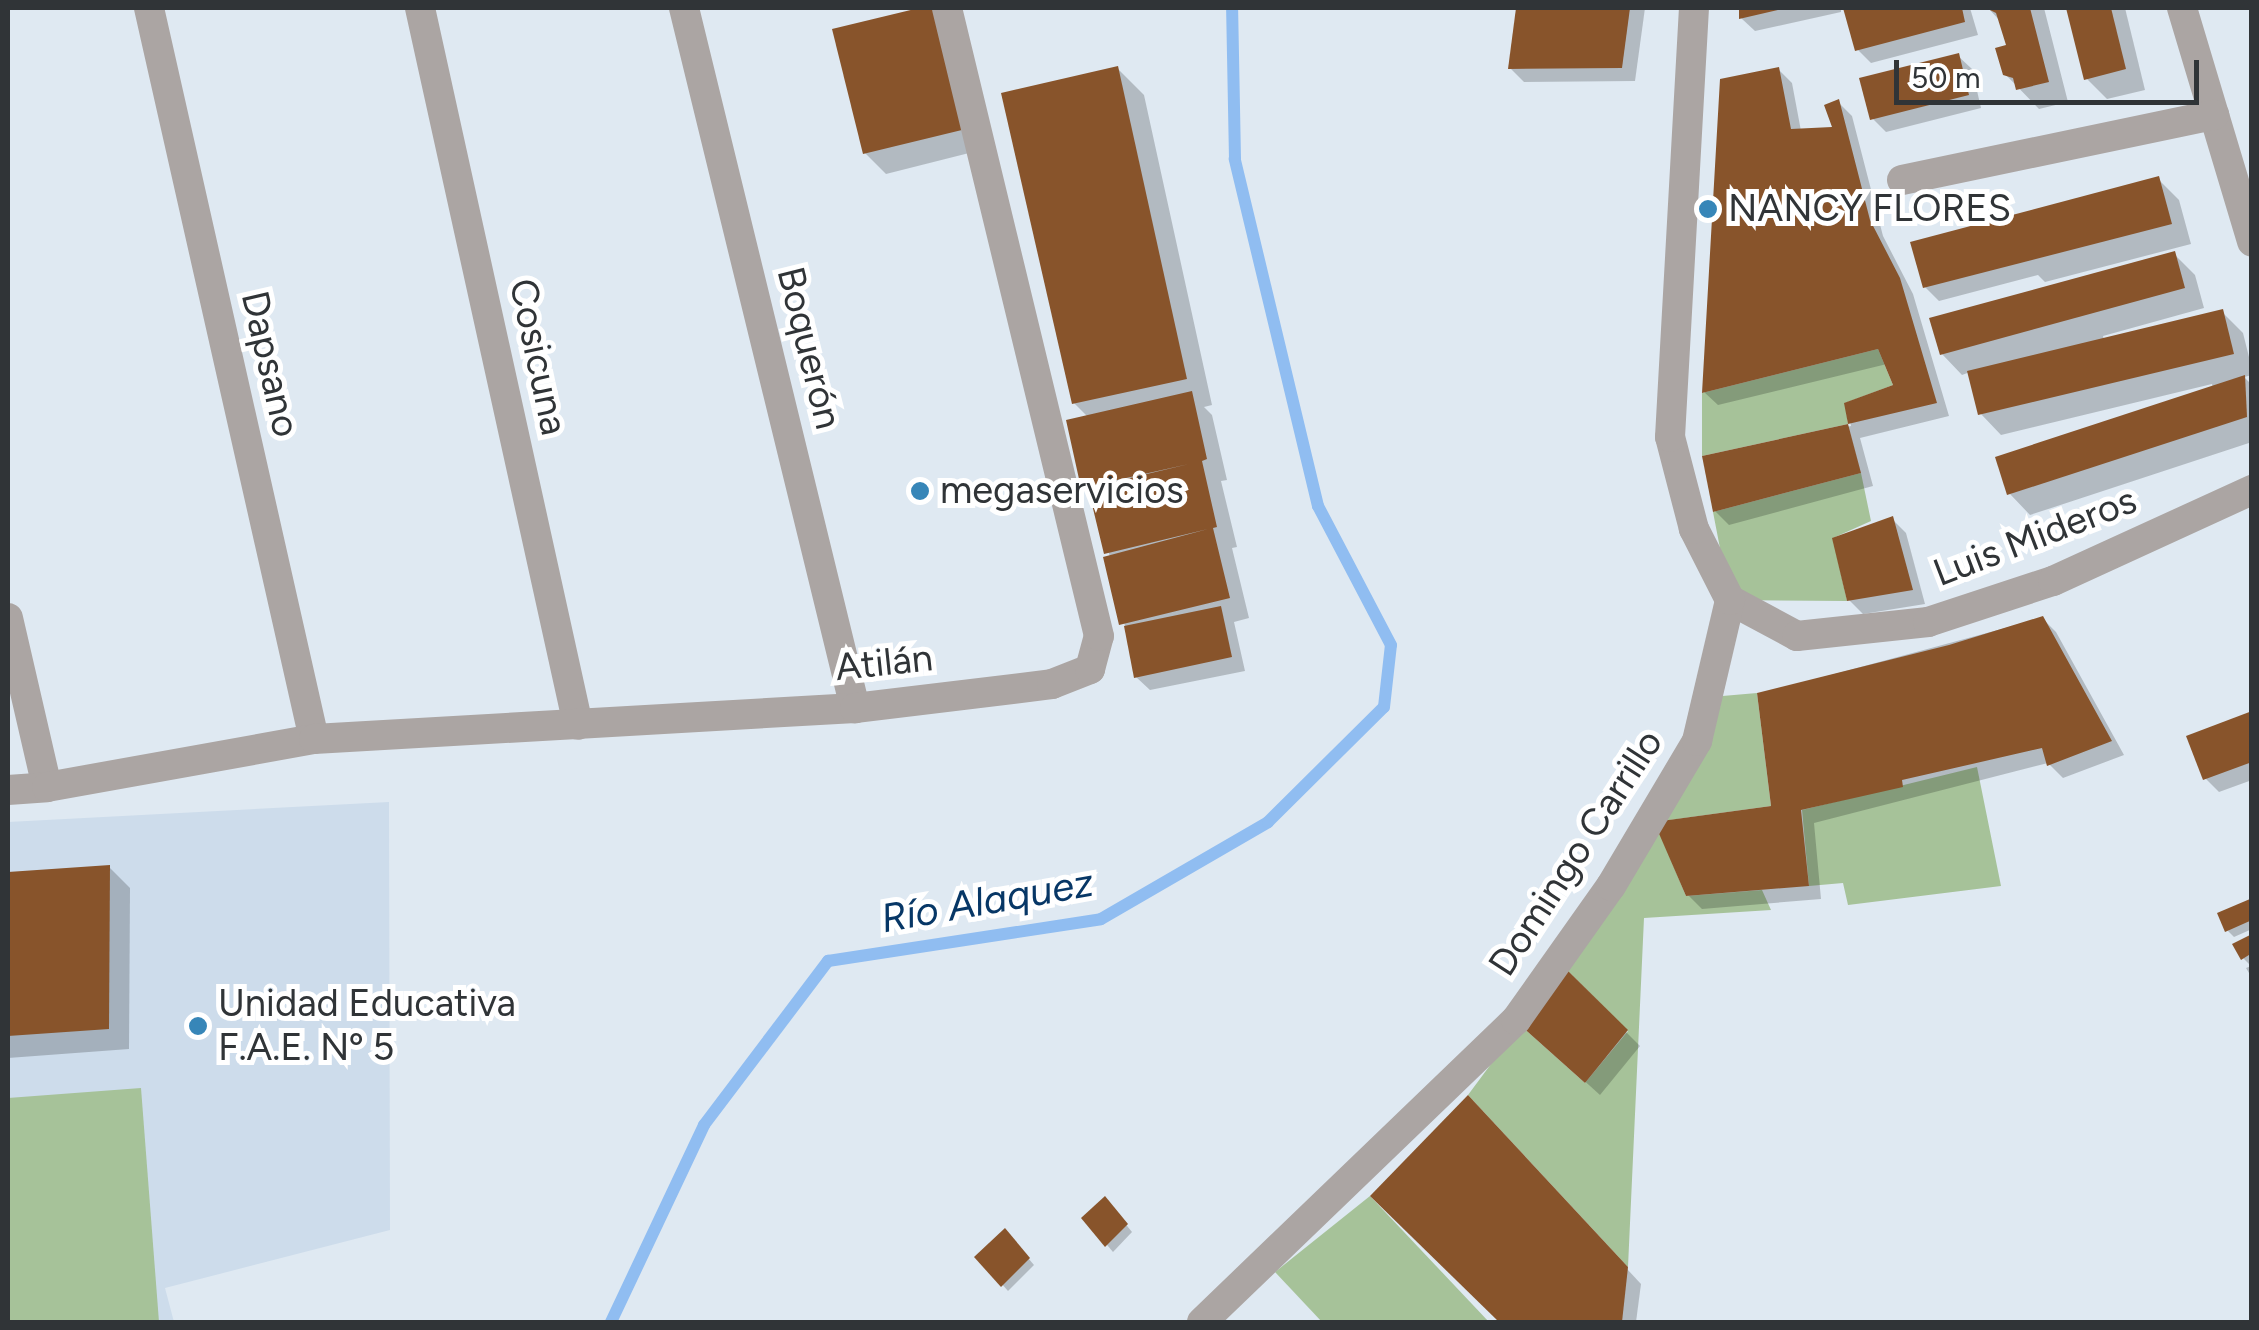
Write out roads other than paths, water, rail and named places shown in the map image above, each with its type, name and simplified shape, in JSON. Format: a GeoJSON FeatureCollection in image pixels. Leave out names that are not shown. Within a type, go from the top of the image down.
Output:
{"type":"FeatureCollection","features":[{"type":"Feature","properties":{"kind":"street","name":"Dapsano"},"geometry":{"type":"LineString","coordinates":[[149,8],[314,739]]}},
{"type":"Feature","properties":{"kind":"street","name":"Cosicuna"},"geometry":{"type":"LineString","coordinates":[[420,8],[578,725]]}},
{"type":"Feature","properties":{"kind":"street","name":"Boquerón"},"geometry":{"type":"LineString","coordinates":[[684,8],[855,708]]}},
{"type":"Feature","properties":{"kind":"street","name":"Atilán"},"geometry":{"type":"LineString","coordinates":[[8,790],[47,787],[314,739],[855,708],[1052,684],[1090,668],[1099,636],[947,8]]}},
{"type":"Feature","properties":{"kind":"street"},"geometry":{"type":"LineString","coordinates":[[1694,8],[1670,438],[1694,529],[1730,600]]}},
{"type":"Feature","properties":{"kind":"street"},"geometry":{"type":"LineString","coordinates":[[2182,8],[2252,242]]}},
{"type":"Feature","properties":{"kind":"street"},"geometry":{"type":"LineString","coordinates":[[1902,180],[2214,115]]}},
{"type":"Feature","properties":{"kind":"street","name":"Luis Mideros"},"geometry":{"type":"LineString","coordinates":[[1730,600],[1798,636],[1928,622],[2053,581],[2252,490]]}},
{"type":"Feature","properties":{"kind":"street","name":"Domingo Carrillo"},"geometry":{"type":"LineString","coordinates":[[1202,1322],[1516,1020],[1611,886],[1697,741],[1730,600]]}},
{"type":"Feature","properties":{"kind":"street"},"geometry":{"type":"LineString","coordinates":[[8,618],[47,787]]}},
{"type":"Feature","properties":{"kind":"waterway","name":"Río Alaquez"},"geometry":{"type":"LineString","coordinates":[[611,1322],[704,1125],[828,961],[1101,919],[1268,822],[1384,707],[1391,645],[1318,506],[1235,159],[1232,8]]}},
{"type":"Feature","properties":{"kind":"place","name":"NANCY FLORES"},"geometry":{"type":"Point","coordinates":[1708,209]}},
{"type":"Feature","properties":{"kind":"place","name":"megaservicios"},"geometry":{"type":"Point","coordinates":[920,491]}},
{"type":"Feature","properties":{"kind":"place","name":"Unidad Educativa F.A.E. Nº 5"},"geometry":{"type":"Point","coordinates":[198,1026]}}]}
